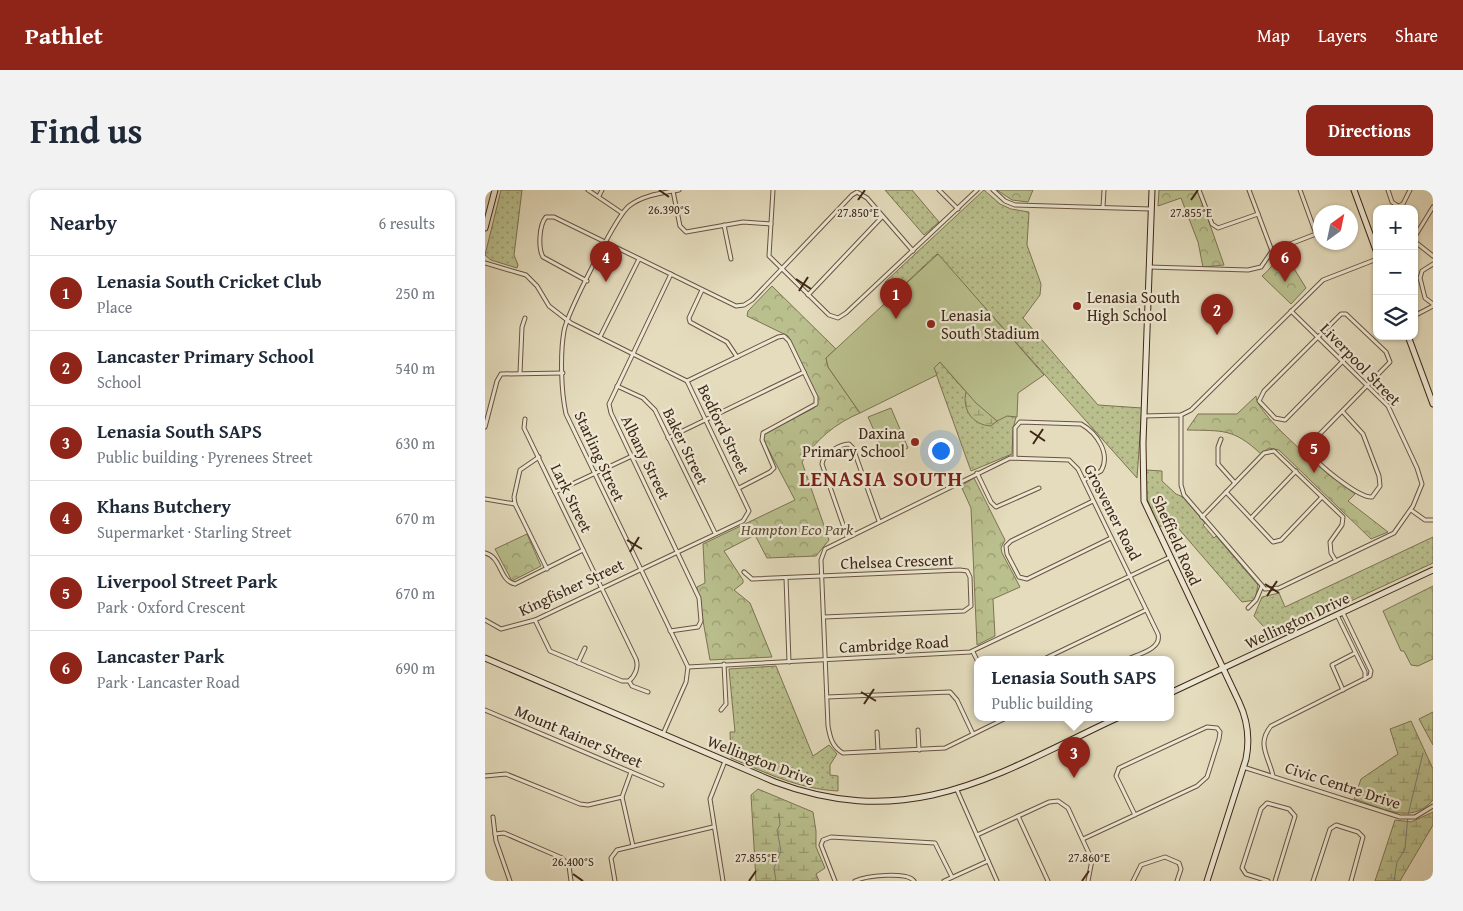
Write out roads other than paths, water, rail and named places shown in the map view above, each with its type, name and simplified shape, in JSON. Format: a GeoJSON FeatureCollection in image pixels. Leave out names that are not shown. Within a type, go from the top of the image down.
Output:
{"type":"FeatureCollection","features":[{"type":"Feature","properties":{"kind":"street"},"geometry":{"type":"LineString","coordinates":[[485,228],[495,190]]}},
{"type":"Feature","properties":{"kind":"street"},"geometry":{"type":"LineString","coordinates":[[588,190],[622,213]]}},
{"type":"Feature","properties":{"kind":"street"},"geometry":{"type":"LineString","coordinates":[[599,196],[602,190]]}},
{"type":"Feature","properties":{"kind":"street","name":"Starling Street"},"geometry":{"type":"LineString","coordinates":[[679,190],[638,200],[622,213],[605,242],[568,319],[564,330],[563,373],[566,414],[688,667]]}},
{"type":"Feature","properties":{"kind":"street"},"geometry":{"type":"LineString","coordinates":[[773,190],[768,253],[781,269],[829,315],[835,318],[840,318],[977,190]]}},
{"type":"Feature","properties":{"kind":"street"},"geometry":{"type":"LineString","coordinates":[[939,190],[958,209]]}},
{"type":"Feature","properties":{"kind":"street"},"geometry":{"type":"LineString","coordinates":[[993,190],[1005,201],[1015,205],[1152,209]]}},
{"type":"Feature","properties":{"kind":"street"},"geometry":{"type":"LineString","coordinates":[[1103,190],[1103,207]]}},
{"type":"Feature","properties":{"kind":"street","name":"Sheffield Road"},"geometry":{"type":"LineString","coordinates":[[1152,190],[1144,416],[1144,501],[1242,708],[1248,728],[1249,743],[1243,767],[1207,881]]}},
{"type":"Feature","properties":{"kind":"street"},"geometry":{"type":"LineString","coordinates":[[1199,190],[1212,224],[1218,228],[1258,214]]}},
{"type":"Feature","properties":{"kind":"street"},"geometry":{"type":"LineString","coordinates":[[1249,190],[1272,251]]}},
{"type":"Feature","properties":{"kind":"street"},"geometry":{"type":"LineString","coordinates":[[1301,190],[1313,221]]}},
{"type":"Feature","properties":{"kind":"street"},"geometry":{"type":"LineString","coordinates":[[1353,190],[1376,250]]}},
{"type":"Feature","properties":{"kind":"street"},"geometry":{"type":"LineString","coordinates":[[1388,190],[1392,202],[1398,206],[1403,204],[1410,190]]}},
{"type":"Feature","properties":{"kind":"street"},"geometry":{"type":"LineString","coordinates":[[673,191],[682,229],[690,232],[749,222],[771,224]]}},
{"type":"Feature","properties":{"kind":"street"},"geometry":{"type":"LineString","coordinates":[[587,281],[543,257],[540,247],[543,219],[554,217],[702,290],[733,304],[742,305],[752,300],[854,193],[864,195],[913,251]]}},
{"type":"Feature","properties":{"kind":"street"},"geometry":{"type":"LineString","coordinates":[[1418,232],[1433,207]]}},
{"type":"Feature","properties":{"kind":"street"},"geometry":{"type":"LineString","coordinates":[[808,295],[882,217]]}},
{"type":"Feature","properties":{"kind":"street"},"geometry":{"type":"LineString","coordinates":[[724,225],[731,259]]}},
{"type":"Feature","properties":{"kind":"street"},"geometry":{"type":"LineString","coordinates":[[1149,267],[1254,270],[1264,265],[1272,251],[1313,236]]}},
{"type":"Feature","properties":{"kind":"street"},"geometry":{"type":"LineString","coordinates":[[1418,243],[1433,256]]}},
{"type":"Feature","properties":{"kind":"street"},"geometry":{"type":"LineString","coordinates":[[600,337],[639,258]]}},
{"type":"Feature","properties":{"kind":"street"},"geometry":{"type":"LineString","coordinates":[[1144,416],[1181,415],[1204,400],[1323,280],[1373,261]]}},
{"type":"Feature","properties":{"kind":"street","name":"Bedford Street"},"geometry":{"type":"LineString","coordinates":[[485,263],[531,278],[549,306],[568,319],[687,381],[749,510],[748,516],[640,569]]}},
{"type":"Feature","properties":{"kind":"street"},"geometry":{"type":"LineString","coordinates":[[1418,314],[1433,305],[1425,298],[1420,275],[1424,269],[1433,264]]}},
{"type":"Feature","properties":{"kind":"street","name":"Albany Street"},"geometry":{"type":"LineString","coordinates":[[670,631],[697,628],[701,621],[699,594],[609,408],[611,397],[671,274]]}},
{"type":"Feature","properties":{"kind":"street"},"geometry":{"type":"LineString","coordinates":[[702,290],[689,318],[690,323],[727,342],[737,357]]}},
{"type":"Feature","properties":{"kind":"street","name":"Liverpool Street"},"geometry":{"type":"LineString","coordinates":[[1261,586],[1270,590],[1276,589],[1391,535],[1411,510],[1421,489],[1417,468],[1391,410],[1291,311]]}},
{"type":"Feature","properties":{"kind":"street"},"geometry":{"type":"LineString","coordinates":[[1343,361],[1285,420],[1275,418],[1259,401],[1262,394],[1318,336],[1344,313],[1374,340],[1390,360],[1311,444],[1309,451],[1318,462],[1338,478],[1362,495],[1372,497],[1381,484],[1377,469],[1363,434],[1343,412]]}},
{"type":"Feature","properties":{"kind":"street"},"geometry":{"type":"LineString","coordinates":[[520,373],[522,327],[525,318]]}},
{"type":"Feature","properties":{"kind":"street"},"geometry":{"type":"LineString","coordinates":[[687,381],[778,337],[784,336],[789,340],[816,397],[816,404],[763,433],[762,440],[774,468],[739,488]]}},
{"type":"Feature","properties":{"kind":"street"},"geometry":{"type":"LineString","coordinates":[[1409,340],[1433,404]]}},
{"type":"Feature","properties":{"kind":"street"},"geometry":{"type":"LineString","coordinates":[[668,438],[804,372]]}},
{"type":"Feature","properties":{"kind":"street"},"geometry":{"type":"LineString","coordinates":[[485,427],[499,376],[505,373],[563,373]]}},
{"type":"Feature","properties":{"kind":"street","name":"Baker Street"},"geometry":{"type":"LineString","coordinates":[[617,386],[650,403],[715,533]]}},
{"type":"Feature","properties":{"kind":"street"},"geometry":{"type":"LineString","coordinates":[[1181,415],[1182,489],[1188,501],[1261,586],[1256,600],[1248,608]]}},
{"type":"Feature","properties":{"kind":"street","name":"Lark Street"},"geometry":{"type":"LineString","coordinates":[[525,419],[523,426],[637,663],[635,673],[629,681]]}},
{"type":"Feature","properties":{"kind":"street"},"geometry":{"type":"LineString","coordinates":[[1015,458],[1015,428],[1020,422],[1081,424],[1102,446],[1105,455],[1101,471],[1084,480]]}},
{"type":"Feature","properties":{"kind":"street"},"geometry":{"type":"LineString","coordinates":[[1221,439],[1218,447],[1218,464],[1235,483]]}},
{"type":"Feature","properties":{"kind":"street"},"geometry":{"type":"LineString","coordinates":[[847,536],[822,461],[825,456],[844,444],[849,444],[853,448],[879,521]]}},
{"type":"Feature","properties":{"kind":"street"},"geometry":{"type":"LineString","coordinates":[[1202,517],[1264,453],[1270,450],[1276,452],[1344,520],[1330,542],[1331,553],[1335,561]]}},
{"type":"Feature","properties":{"kind":"street"},"geometry":{"type":"LineString","coordinates":[[555,492],[632,456]]}},
{"type":"Feature","properties":{"kind":"street"},"geometry":{"type":"LineString","coordinates":[[539,457],[520,470],[514,497],[515,504],[547,569]]}},
{"type":"Feature","properties":{"kind":"street","name":"Grosvener Road"},"geometry":{"type":"LineString","coordinates":[[878,751],[843,753],[837,750],[829,731],[821,560],[824,550],[847,536],[977,473],[1015,458],[1069,460],[1076,465],[1131,576],[1159,638],[1153,647],[1134,656]]}},
{"type":"Feature","properties":{"kind":"street"},"geometry":{"type":"LineString","coordinates":[[1251,518],[1296,471]]}},
{"type":"Feature","properties":{"kind":"street"},"geometry":{"type":"LineString","coordinates":[[977,473],[991,502],[997,508],[1039,488]]}},
{"type":"Feature","properties":{"kind":"street"},"geometry":{"type":"LineString","coordinates":[[1226,492],[1270,540],[1278,542],[1322,496]]}},
{"type":"Feature","properties":{"kind":"street"},"geometry":{"type":"LineString","coordinates":[[485,499],[515,504]]}},
{"type":"Feature","properties":{"kind":"street"},"geometry":{"type":"LineString","coordinates":[[1093,501],[1011,541],[1006,546],[1007,554],[1019,577],[1027,579],[1111,538]]}},
{"type":"Feature","properties":{"kind":"street"},"geometry":{"type":"LineString","coordinates":[[1411,510],[1425,520],[1433,520]]}},
{"type":"Feature","properties":{"kind":"street"},"geometry":{"type":"LineString","coordinates":[[485,553],[495,557],[511,583],[515,584],[583,550]]}},
{"type":"Feature","properties":{"kind":"street","name":"Cambridge Road"},"geometry":{"type":"LineString","coordinates":[[688,667],[973,652],[1170,557]]}},
{"type":"Feature","properties":{"kind":"street","name":"Kingfisher Street"},"geometry":{"type":"LineString","coordinates":[[485,620],[501,629],[535,620],[640,569]]}},
{"type":"Feature","properties":{"kind":"street","name":"Chelsea Crescent"},"geometry":{"type":"LineString","coordinates":[[744,572],[752,579],[964,570],[970,576],[971,603],[970,607],[964,611],[823,617]]}},
{"type":"Feature","properties":{"kind":"street","name":"Wellington Drive"},"geometry":{"type":"LineString","coordinates":[[1174,691],[1433,570]]}},
{"type":"Feature","properties":{"kind":"street"},"geometry":{"type":"LineString","coordinates":[[786,578],[789,662]]}},
{"type":"Feature","properties":{"kind":"street"},"geometry":{"type":"LineString","coordinates":[[1050,656],[1146,610]]}},
{"type":"Feature","properties":{"kind":"street"},"geometry":{"type":"LineString","coordinates":[[1273,776],[1263,748],[1269,728],[1370,676],[1371,671],[1340,614]]}},
{"type":"Feature","properties":{"kind":"street"},"geometry":{"type":"LineString","coordinates":[[1340,614],[1365,672],[1365,680]]}},
{"type":"Feature","properties":{"kind":"street"},"geometry":{"type":"LineString","coordinates":[[535,620],[549,649],[622,681],[629,681],[634,687],[648,692]]}},
{"type":"Feature","properties":{"kind":"street"},"geometry":{"type":"LineString","coordinates":[[1343,690],[1332,665],[1359,647]]}},
{"type":"Feature","properties":{"kind":"street"},"geometry":{"type":"LineString","coordinates":[[578,663],[585,648]]}},
{"type":"Feature","properties":{"kind":"street"},"geometry":{"type":"LineString","coordinates":[[973,652],[975,656]]}},
{"type":"Feature","properties":{"kind":"street","name":"Wellington Drive"},"geometry":{"type":"LineString","coordinates":[[485,658],[794,789],[849,800],[901,800],[957,790],[1110,721]]}},
{"type":"Feature","properties":{"kind":"street"},"geometry":{"type":"LineString","coordinates":[[721,710],[726,704],[724,664]]}},
{"type":"Feature","properties":{"kind":"street"},"geometry":{"type":"LineString","coordinates":[[663,734],[686,682],[688,667]]}},
{"type":"Feature","properties":{"kind":"street"},"geometry":{"type":"LineString","coordinates":[[827,697],[950,692],[957,700],[973,734]]}},
{"type":"Feature","properties":{"kind":"street","name":"Mount Rainer Street"},"geometry":{"type":"LineString","coordinates":[[485,710],[663,785]]}},
{"type":"Feature","properties":{"kind":"street"},"geometry":{"type":"LineString","coordinates":[[877,732],[878,751],[945,748],[998,721]]}},
{"type":"Feature","properties":{"kind":"street"},"geometry":{"type":"LineString","coordinates":[[1083,839],[1135,815],[1204,782],[1219,739],[1220,732],[1217,728],[1207,727],[1119,768],[1116,776],[1135,815]]}},
{"type":"Feature","properties":{"kind":"street"},"geometry":{"type":"LineString","coordinates":[[918,730],[919,750]]}},
{"type":"Feature","properties":{"kind":"street"},"geometry":{"type":"LineString","coordinates":[[723,881],[713,827],[710,794],[725,761]]}},
{"type":"Feature","properties":{"kind":"street","name":"Civic Centre Drive"},"geometry":{"type":"LineString","coordinates":[[1243,767],[1407,819],[1433,806]]}},
{"type":"Feature","properties":{"kind":"street"},"geometry":{"type":"LineString","coordinates":[[631,772],[622,797],[633,846]]}},
{"type":"Feature","properties":{"kind":"street"},"geometry":{"type":"LineString","coordinates":[[485,776],[507,774],[580,804],[588,805],[622,797]]}},
{"type":"Feature","properties":{"kind":"street"},"geometry":{"type":"LineString","coordinates":[[957,790],[997,881]]}},
{"type":"Feature","properties":{"kind":"street"},"geometry":{"type":"LineString","coordinates":[[977,835],[1049,802],[1057,801],[1068,808],[1093,862],[1088,881]]}},
{"type":"Feature","properties":{"kind":"street"},"geometry":{"type":"LineString","coordinates":[[1267,881],[1246,874],[1242,868],[1261,808],[1267,803],[1289,809],[1295,816],[1275,881]]}},
{"type":"Feature","properties":{"kind":"street"},"geometry":{"type":"LineString","coordinates":[[493,816],[496,841],[511,881]]}},
{"type":"Feature","properties":{"kind":"street"},"geometry":{"type":"LineString","coordinates":[[1017,816],[1048,881]]}},
{"type":"Feature","properties":{"kind":"street"},"geometry":{"type":"LineString","coordinates":[[1313,881],[1330,829],[1336,825],[1358,832],[1363,837],[1351,881]]}},
{"type":"Feature","properties":{"kind":"street"},"geometry":{"type":"LineString","coordinates":[[615,881],[611,856],[617,850],[713,827]]}},
{"type":"Feature","properties":{"kind":"street"},"geometry":{"type":"LineString","coordinates":[[495,834],[504,834],[562,858],[569,866],[571,881]]}},
{"type":"Feature","properties":{"kind":"street"},"geometry":{"type":"LineString","coordinates":[[835,881],[821,845],[823,840],[831,837],[935,843],[952,877]]}},
{"type":"Feature","properties":{"kind":"street"},"geometry":{"type":"LineString","coordinates":[[1133,881],[1141,865],[1165,857],[1179,863],[1181,869],[1177,881]]}},
{"type":"Feature","properties":{"kind":"street"},"geometry":{"type":"LineString","coordinates":[[944,881],[988,862]]}},
{"type":"Feature","properties":{"kind":"street"},"geometry":{"type":"LineString","coordinates":[[855,881],[868,877],[905,875],[913,881]]}},
{"type":"Feature","properties":{"kind":"waterway"},"geometry":{"type":"LineString","coordinates":[[1394,881],[1397,862],[1405,849],[1408,815],[1423,753]]}},
{"type":"Feature","properties":{"kind":"waterway"},"geometry":{"type":"LineString","coordinates":[[776,881],[774,868],[781,851],[777,830],[780,825],[779,814]]}},
{"type":"Feature","properties":{"kind":"place","name":"Khans Butchery"},"geometry":{"type":"Point","coordinates":[606,282]}},
{"type":"Feature","properties":{"kind":"place","name":"Lancaster Park"},"geometry":{"type":"Point","coordinates":[1285,282]}},
{"type":"Feature","properties":{"kind":"place","name":"Lenasia South High School"},"geometry":{"type":"Point","coordinates":[1077,306]}},
{"type":"Feature","properties":{"kind":"place","name":"Lenasia South Cricket Club"},"geometry":{"type":"Point","coordinates":[896,319]}},
{"type":"Feature","properties":{"kind":"place","name":"Lenasia South Stadium"},"geometry":{"type":"Point","coordinates":[931,324]}},
{"type":"Feature","properties":{"kind":"place","name":"Lancaster Primary School"},"geometry":{"type":"Point","coordinates":[1217,335]}},
{"type":"Feature","properties":{"kind":"place","name":"Daxina Primary School"},"geometry":{"type":"Point","coordinates":[915,442]}},
{"type":"Feature","properties":{"kind":"place","name":"Liverpool Street Park"},"geometry":{"type":"Point","coordinates":[1314,473]}},
{"type":"Feature","properties":{"kind":"place","name":"Lenasia South SAPS"},"geometry":{"type":"Point","coordinates":[1074,778]}},
{"type":"Feature","properties":{"kind":"district","name":"LENASIA SOUTH"},"geometry":{"type":"Point","coordinates":[881,478]}},
{"type":"Feature","properties":{"kind":"park label","name":"Hampton Eco Park"},"geometry":{"type":"Point","coordinates":[797,529]}}]}
